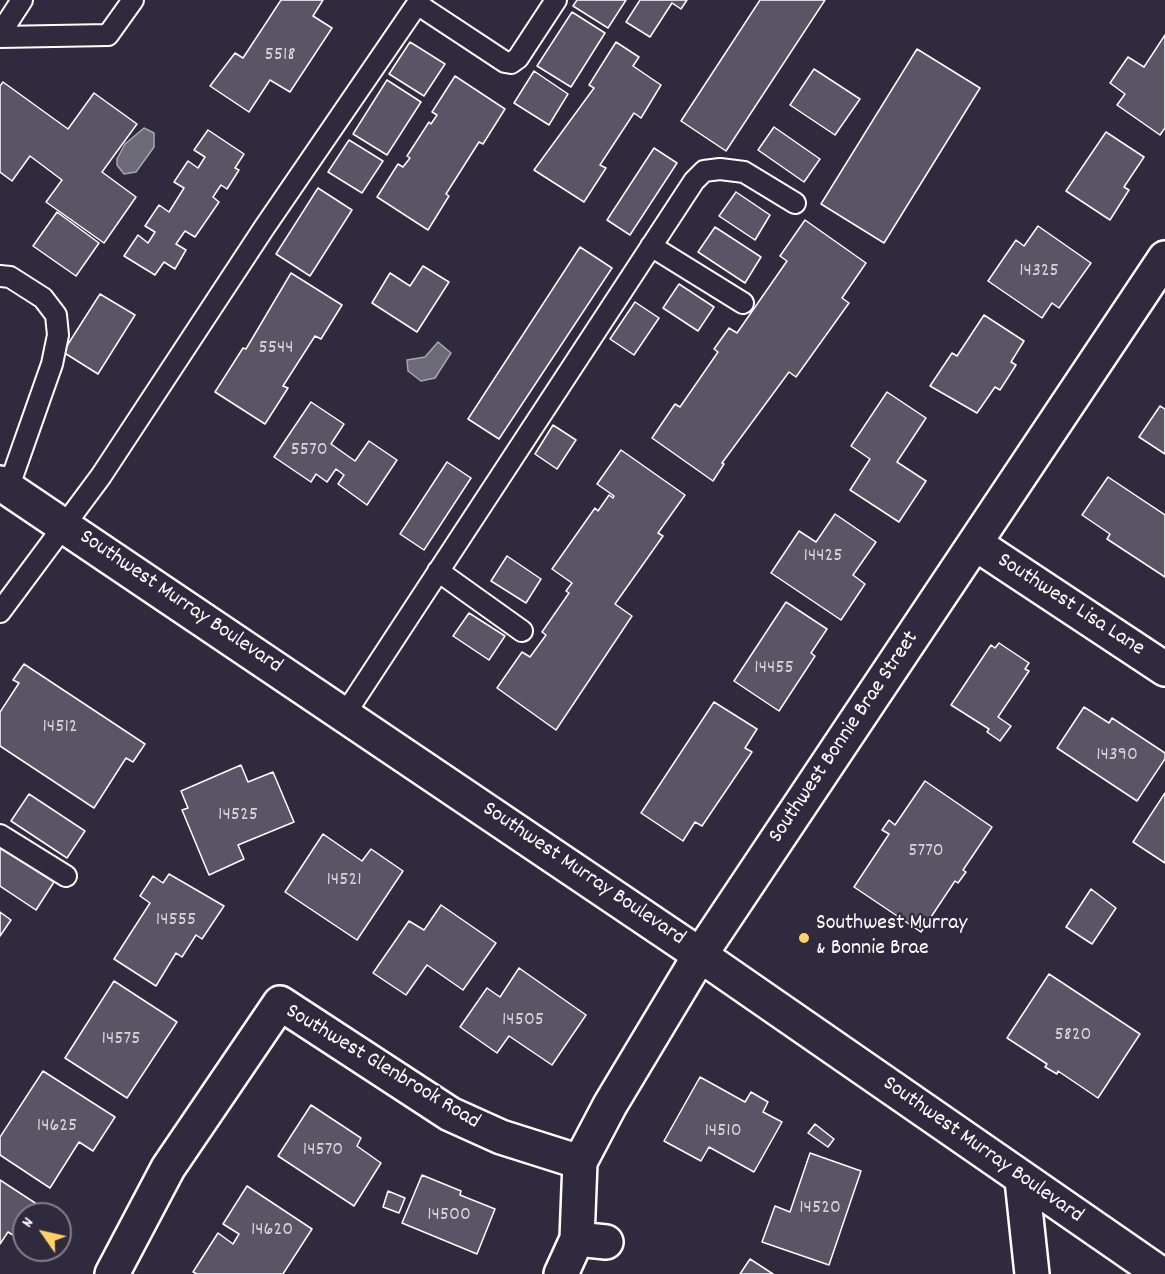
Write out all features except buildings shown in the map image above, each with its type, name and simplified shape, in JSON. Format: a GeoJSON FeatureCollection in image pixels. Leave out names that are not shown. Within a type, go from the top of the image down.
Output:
{"type":"FeatureCollection","features":[{"type":"Feature","properties":{"kind":"street","name":"Southwest Bonnie Brae Street"},"geometry":{"type":"LineString","coordinates":[[561,1274],[591,1240],[580,1162],[610,1105],[700,955],[1165,258]]}},
{"type":"Feature","properties":{"kind":"street","name":"Southwest Murray Boulevard"},"geometry":{"type":"LineString","coordinates":[[4,486],[700,955],[1161,1274]]}},
{"type":"Feature","properties":{"kind":"street","name":"Southwest Lisa Lane"},"geometry":{"type":"LineString","coordinates":[[976,544],[1165,669]]}},
{"type":"Feature","properties":{"kind":"street","name":"Southwest Glenbrook Road"},"geometry":{"type":"LineString","coordinates":[[112,1274],[168,1168],[280,1003],[450,1113],[501,1137],[580,1162]]}},
{"type":"Feature","properties":{"kind":"street"},"geometry":{"type":"LineString","coordinates":[[1022,1180],[1032,1274]]}},
{"type":"Feature","properties":{"kind":"lane"},"geometry":{"type":"LineString","coordinates":[[0,36],[22,0]]}},
{"type":"Feature","properties":{"kind":"lane"},"geometry":{"type":"LineString","coordinates":[[0,36],[108,35],[133,0]]}},
{"type":"Feature","properties":{"kind":"lane"},"geometry":{"type":"LineString","coordinates":[[0,612],[101,476],[264,228],[418,2],[505,62],[511,63],[518,58],[556,0]]}},
{"type":"Feature","properties":{"kind":"lane"},"geometry":{"type":"LineString","coordinates":[[345,714],[693,181],[704,171],[720,169],[744,172],[795,203]]}},
{"type":"Feature","properties":{"kind":"lane"},"geometry":{"type":"LineString","coordinates":[[651,246],[743,303]]}},
{"type":"Feature","properties":{"kind":"lane"},"geometry":{"type":"LineString","coordinates":[[0,276],[10,277],[43,298],[56,315],[58,335],[52,364],[4,486]]}},
{"type":"Feature","properties":{"kind":"lane"},"geometry":{"type":"LineString","coordinates":[[438,572],[522,630]]}},
{"type":"Feature","properties":{"kind":"lane"},"geometry":{"type":"LineString","coordinates":[[0,834],[66,876]]}},
{"type":"Feature","properties":{"kind":"shaded area"},"geometry":{"type":"Polygon","coordinates":[[[144,128],[154,133],[154,147],[136,172],[124,174],[117,165],[117,159],[125,144],[144,128]]]}},
{"type":"Feature","properties":{"kind":"shaded area"},"geometry":{"type":"Polygon","coordinates":[[[438,342],[451,353],[435,378],[421,381],[408,371],[407,360],[425,357],[438,342]]]}},
{"type":"Feature","properties":{"kind":"place","name":"Southwest Murray & Bonnie Brae"},"geometry":{"type":"Point","coordinates":[804,938]}}]}
